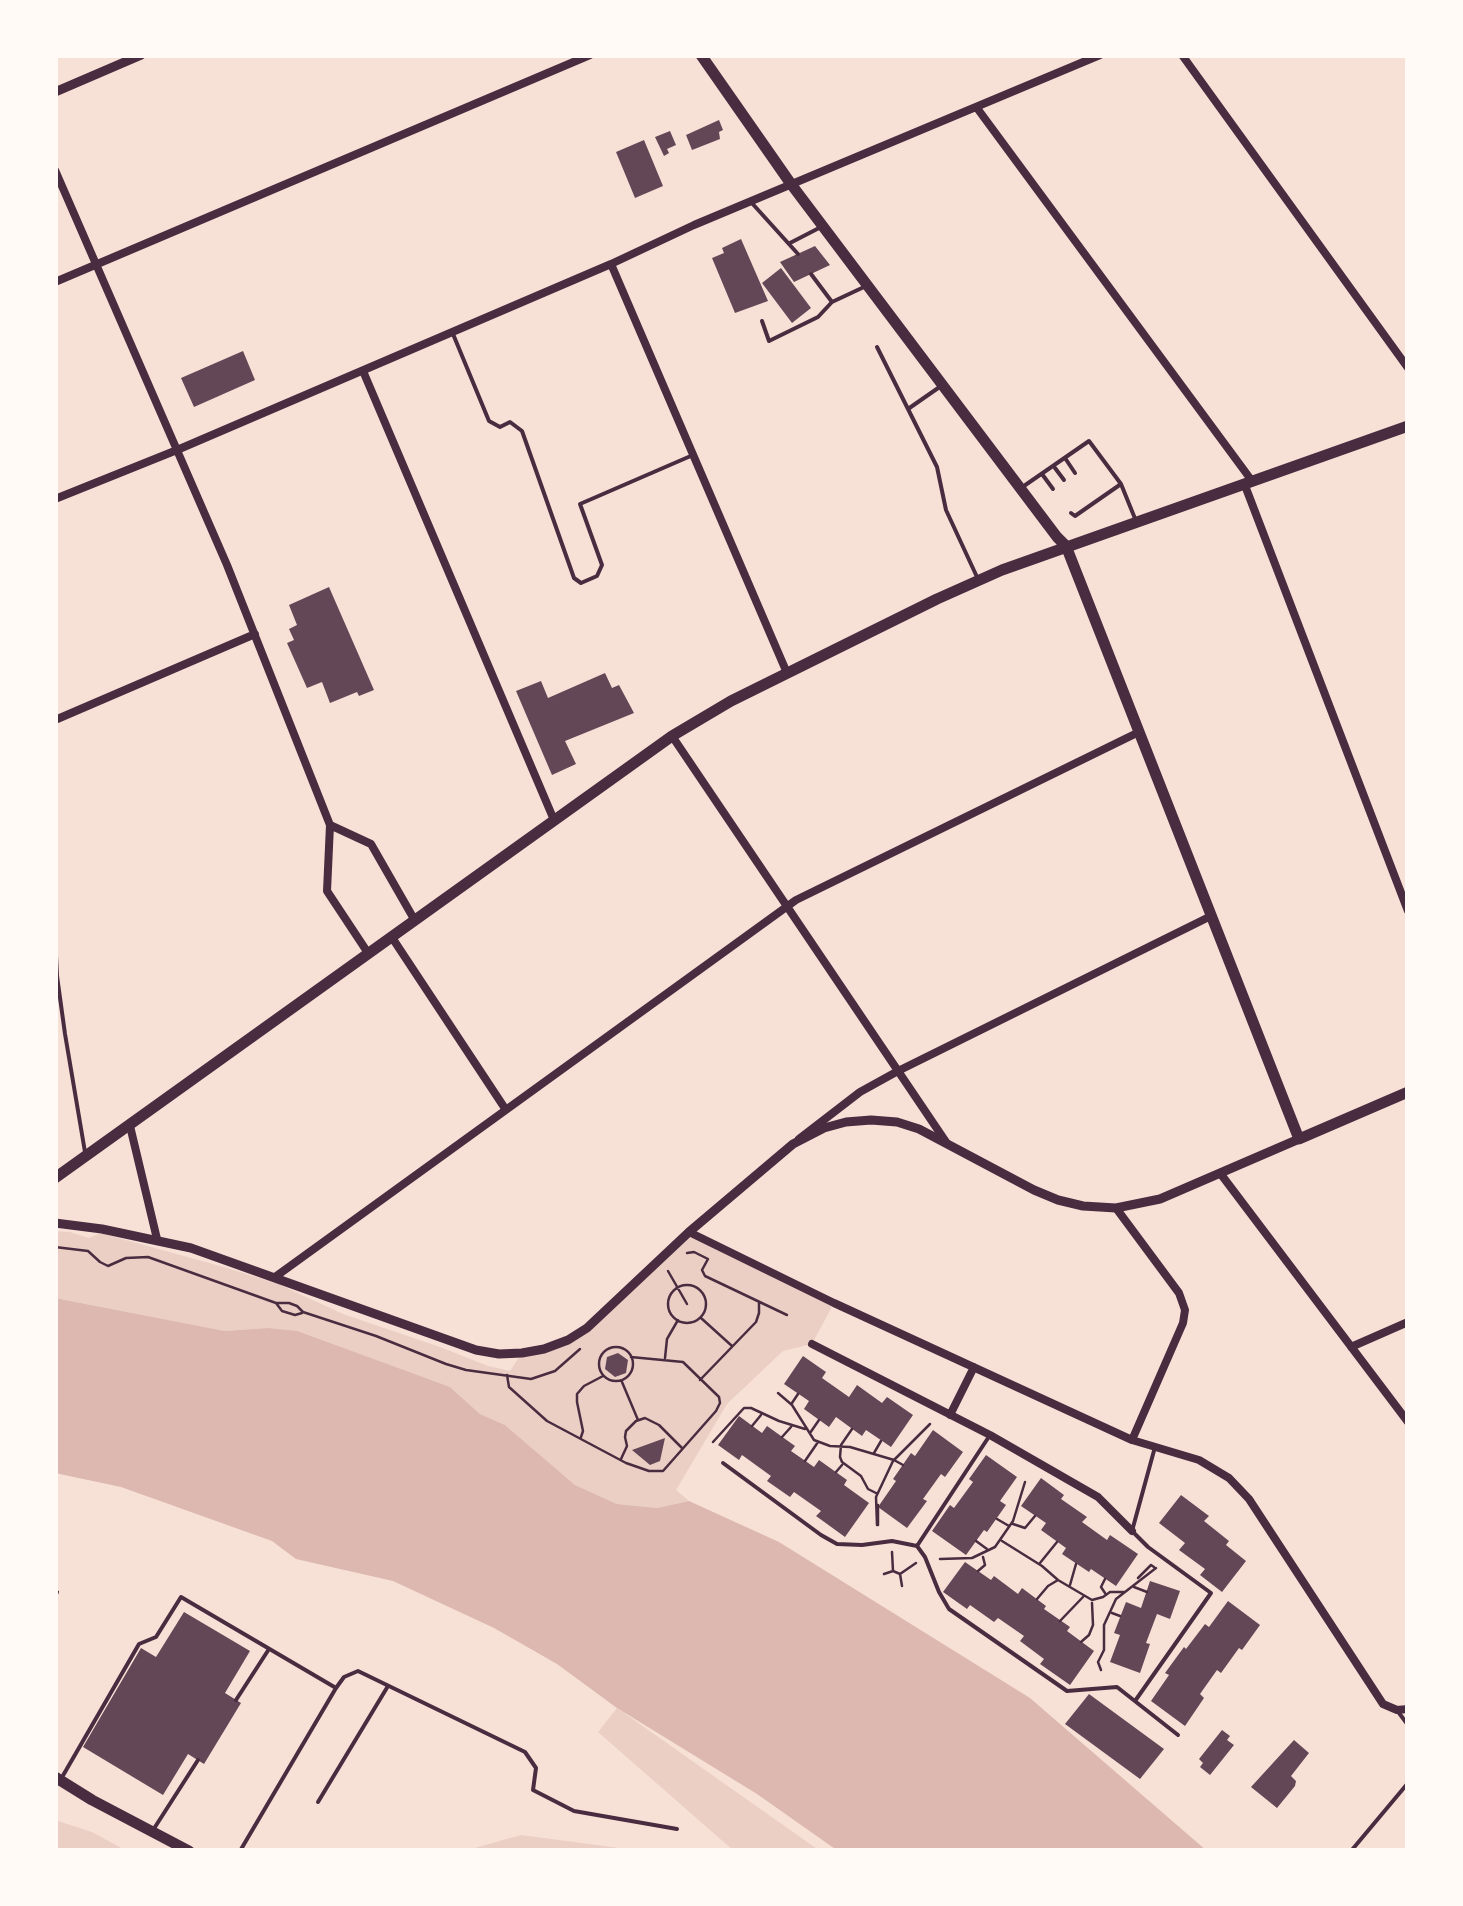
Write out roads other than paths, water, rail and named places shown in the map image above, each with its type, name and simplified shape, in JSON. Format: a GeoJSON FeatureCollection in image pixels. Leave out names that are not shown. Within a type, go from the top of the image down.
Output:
{"type":"FeatureCollection","features":[{"type":"Feature","properties":{"kind":"main road"},"geometry":{"type":"LineString","coordinates":[[701,55],[822,226],[1066,546],[1299,1139],[1408,1092]]}},
{"type":"Feature","properties":{"kind":"main road"},"geometry":{"type":"LineString","coordinates":[[55,1178],[672,736],[731,701],[1002,570],[1408,426]]}},
{"type":"Feature","properties":{"kind":"main road"},"geometry":{"type":"LineString","coordinates":[[58,1779],[189,1851]]}},
{"type":"Feature","properties":{"kind":"street"},"geometry":{"type":"LineString","coordinates":[[55,92],[141,55]]}},
{"type":"Feature","properties":{"kind":"street"},"geometry":{"type":"LineString","coordinates":[[55,282],[590,55]]}},
{"type":"Feature","properties":{"kind":"street"},"geometry":{"type":"LineString","coordinates":[[55,499],[364,371],[694,225],[1100,55]]}},
{"type":"Feature","properties":{"kind":"street"},"geometry":{"type":"LineString","coordinates":[[1182,55],[1408,368]]}},
{"type":"Feature","properties":{"kind":"street"},"geometry":{"type":"LineString","coordinates":[[977,108],[1248,482],[1408,912]]}},
{"type":"Feature","properties":{"kind":"street"},"geometry":{"type":"LineString","coordinates":[[55,170],[255,634],[330,825],[328,891],[368,953]]}},
{"type":"Feature","properties":{"kind":"street"},"geometry":{"type":"LineString","coordinates":[[611,264],[788,673]]}},
{"type":"Feature","properties":{"kind":"street"},"geometry":{"type":"LineString","coordinates":[[364,371],[554,820]]}},
{"type":"Feature","properties":{"kind":"street"},"geometry":{"type":"LineString","coordinates":[[55,720],[255,634]]}},
{"type":"Feature","properties":{"kind":"street"},"geometry":{"type":"LineString","coordinates":[[275,1277],[796,900],[1139,732]]}},
{"type":"Feature","properties":{"kind":"street"},"geometry":{"type":"LineString","coordinates":[[672,736],[946,1142]]}},
{"type":"Feature","properties":{"kind":"street"},"geometry":{"type":"LineString","coordinates":[[330,825],[371,844],[414,920]]}},
{"type":"Feature","properties":{"kind":"street"},"geometry":{"type":"LineString","coordinates":[[55,1223],[156,1239],[275,1277],[476,1350],[522,1354],[544,1349],[587,1328],[689,1232],[860,1092],[1212,916]]}},
{"type":"Feature","properties":{"kind":"street"},"geometry":{"type":"LineString","coordinates":[[391,936],[506,1110]]}},
{"type":"Feature","properties":{"kind":"street"},"geometry":{"type":"LineString","coordinates":[[793,1144],[846,1122],[897,1122],[946,1142],[1058,1200],[1116,1208],[1160,1199],[1299,1139]]}},
{"type":"Feature","properties":{"kind":"street"},"geometry":{"type":"LineString","coordinates":[[130,1126],[156,1239]]}},
{"type":"Feature","properties":{"kind":"street"},"geometry":{"type":"LineString","coordinates":[[1220,1173],[1408,1422]]}},
{"type":"Feature","properties":{"kind":"street"},"geometry":{"type":"LineString","coordinates":[[1116,1208],[1179,1293],[1185,1310],[1183,1323],[1132,1440]]}},
{"type":"Feature","properties":{"kind":"street"},"geometry":{"type":"LineString","coordinates":[[689,1232],[1132,1440],[1199,1460],[1229,1478],[1249,1500],[1383,1704],[1397,1710],[1408,1709]]}},
{"type":"Feature","properties":{"kind":"street"},"geometry":{"type":"LineString","coordinates":[[1351,1347],[1408,1322]]}},
{"type":"Feature","properties":{"kind":"street"},"geometry":{"type":"LineString","coordinates":[[812,1344],[990,1435],[1098,1497],[1132,1531]]}},
{"type":"Feature","properties":{"kind":"street"},"geometry":{"type":"LineString","coordinates":[[950,1415],[974,1367]]}},
{"type":"Feature","properties":{"kind":"lane"},"geometry":{"type":"LineString","coordinates":[[750,201],[798,254]]}},
{"type":"Feature","properties":{"kind":"lane"},"geometry":{"type":"LineString","coordinates":[[790,244],[822,226]]}},
{"type":"Feature","properties":{"kind":"lane"},"geometry":{"type":"LineString","coordinates":[[811,274],[832,302]]}},
{"type":"Feature","properties":{"kind":"lane"},"geometry":{"type":"LineString","coordinates":[[762,321],[770,341],[818,317],[832,302],[867,286]]}},
{"type":"Feature","properties":{"kind":"lane"},"geometry":{"type":"LineString","coordinates":[[453,332],[489,421],[500,427],[510,422],[522,432],[574,578],[581,583],[597,576],[602,566],[580,504],[693,455]]}},
{"type":"Feature","properties":{"kind":"lane"},"geometry":{"type":"LineString","coordinates":[[877,347],[937,468],[946,510],[980,582]]}},
{"type":"Feature","properties":{"kind":"lane"},"geometry":{"type":"LineString","coordinates":[[908,409],[942,386]]}},
{"type":"Feature","properties":{"kind":"lane"},"geometry":{"type":"LineString","coordinates":[[1021,488],[1089,441],[1120,484],[1137,521]]}},
{"type":"Feature","properties":{"kind":"lane"},"geometry":{"type":"LineString","coordinates":[[1065,458],[1075,473]]}},
{"type":"Feature","properties":{"kind":"lane"},"geometry":{"type":"LineString","coordinates":[[1054,466],[1064,480]]}},
{"type":"Feature","properties":{"kind":"lane"},"geometry":{"type":"LineString","coordinates":[[1042,474],[1053,489]]}},
{"type":"Feature","properties":{"kind":"lane"},"geometry":{"type":"LineString","coordinates":[[1070,513],[1075,516],[1095,498],[1120,484]]}},
{"type":"Feature","properties":{"kind":"lane"},"geometry":{"type":"LineString","coordinates":[[55,936],[62,1014],[86,1157]]}},
{"type":"Feature","properties":{"kind":"lane"},"geometry":{"type":"LineString","coordinates":[[917,1546],[990,1435]]}},
{"type":"Feature","properties":{"kind":"lane"},"geometry":{"type":"LineString","coordinates":[[1134,1701],[1211,1593],[1132,1531],[1155,1447]]}},
{"type":"Feature","properties":{"kind":"lane"},"geometry":{"type":"LineString","coordinates":[[723,1462],[837,1544],[892,1542],[917,1546],[926,1557],[949,1609],[1067,1691],[1118,1687],[1178,1735]]}},
{"type":"Feature","properties":{"kind":"lane"},"geometry":{"type":"LineString","coordinates":[[58,1779],[139,1644],[156,1637],[181,1597],[336,1688]]}},
{"type":"Feature","properties":{"kind":"lane"},"geometry":{"type":"LineString","coordinates":[[236,1700],[269,1649]]}},
{"type":"Feature","properties":{"kind":"lane"},"geometry":{"type":"LineString","coordinates":[[240,1851],[336,1688],[344,1677],[358,1671],[525,1752],[536,1768],[533,1790],[574,1811],[676,1829]]}},
{"type":"Feature","properties":{"kind":"lane"},"geometry":{"type":"LineString","coordinates":[[318,1802],[388,1686]]}},
{"type":"Feature","properties":{"kind":"lane"},"geometry":{"type":"LineString","coordinates":[[1397,1710],[1408,1726]]}},
{"type":"Feature","properties":{"kind":"lane"},"geometry":{"type":"LineString","coordinates":[[152,1832],[198,1760]]}},
{"type":"Feature","properties":{"kind":"lane"},"geometry":{"type":"LineString","coordinates":[[1351,1851],[1408,1783]]}}]}
